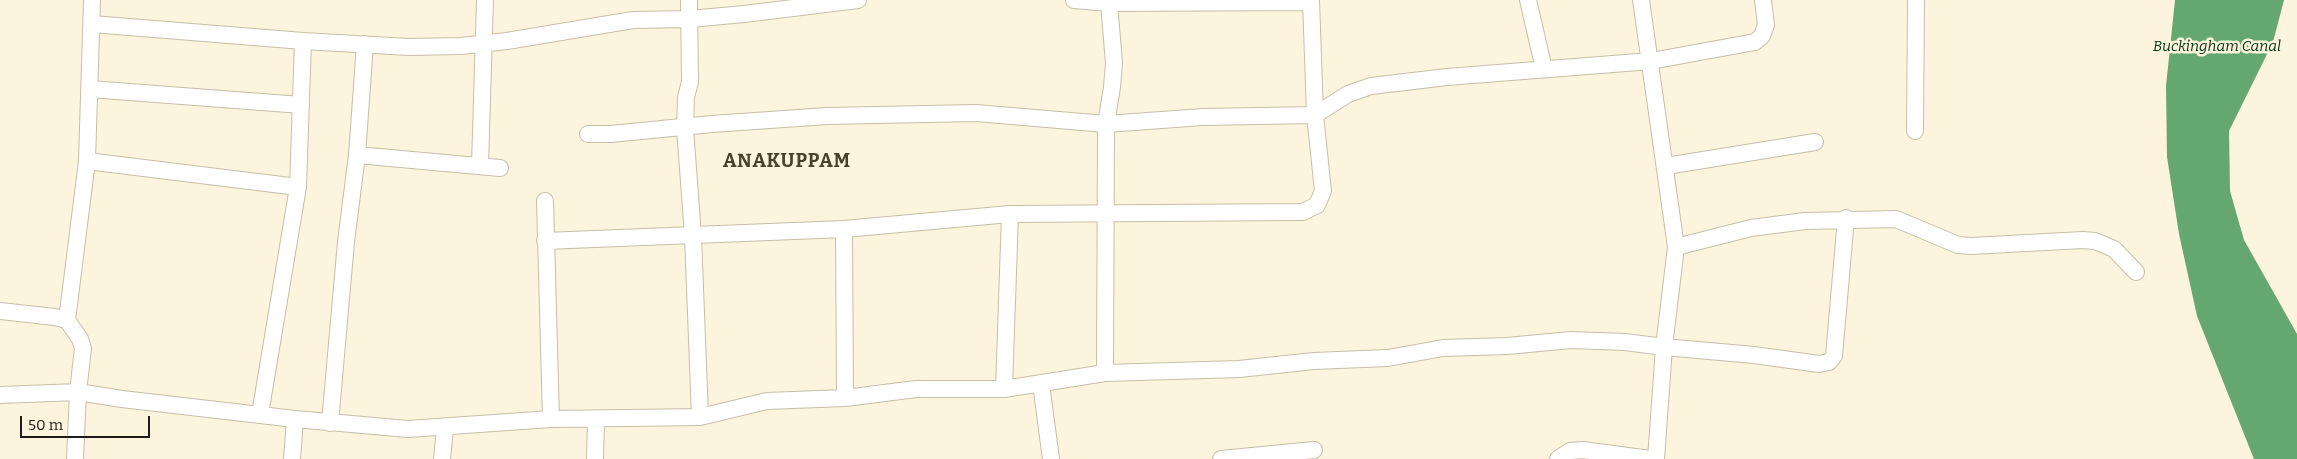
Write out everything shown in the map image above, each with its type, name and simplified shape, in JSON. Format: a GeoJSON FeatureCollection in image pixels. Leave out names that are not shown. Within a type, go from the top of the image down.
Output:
{"type":"FeatureCollection","features":[{"type":"Feature","properties":{"kind":"street"},"geometry":{"type":"LineString","coordinates":[[67,320],[87,161],[92,0]]}},
{"type":"Feature","properties":{"kind":"street"},"geometry":{"type":"LineString","coordinates":[[480,165],[485,0]]}},
{"type":"Feature","properties":{"kind":"street"},"geometry":{"type":"LineString","coordinates":[[689,0],[690,82],[686,96],[685,128],[693,236],[700,416]]}},
{"type":"Feature","properties":{"kind":"street"},"geometry":{"type":"LineString","coordinates":[[92,24],[303,41],[409,47],[485,44],[633,20],[690,19],[744,7],[858,0]]}},
{"type":"Feature","properties":{"kind":"street"},"geometry":{"type":"LineString","coordinates":[[545,241],[844,229],[1010,214],[1303,212],[1317,205],[1324,192],[1315,115],[1310,1],[1108,3],[1074,0]]}},
{"type":"Feature","properties":{"kind":"street"},"geometry":{"type":"LineString","coordinates":[[1528,0],[1544,69]]}},
{"type":"Feature","properties":{"kind":"street"},"geometry":{"type":"LineString","coordinates":[[1641,0],[1676,247],[1664,347],[1656,459]]}},
{"type":"Feature","properties":{"kind":"street"},"geometry":{"type":"LineString","coordinates":[[588,134],[826,116],[976,113],[1106,124],[1203,117],[1315,115],[1348,94],[1370,86],[1447,77],[1651,61],[1755,42],[1762,36],[1766,25],[1763,0]]}},
{"type":"Feature","properties":{"kind":"street"},"geometry":{"type":"LineString","coordinates":[[1915,131],[1916,0]]}},
{"type":"Feature","properties":{"kind":"street"},"geometry":{"type":"LineString","coordinates":[[1105,374],[1106,124],[1114,62],[1108,3]]}},
{"type":"Feature","properties":{"kind":"street"},"geometry":{"type":"LineString","coordinates":[[260,414],[298,187],[303,41]]}},
{"type":"Feature","properties":{"kind":"street"},"geometry":{"type":"LineString","coordinates":[[330,423],[346,242],[357,155],[365,44]]}},
{"type":"Feature","properties":{"kind":"street"},"geometry":{"type":"LineString","coordinates":[[90,89],[301,105]]}},
{"type":"Feature","properties":{"kind":"street"},"geometry":{"type":"LineString","coordinates":[[1666,166],[1815,142]]}},
{"type":"Feature","properties":{"kind":"street"},"geometry":{"type":"LineString","coordinates":[[357,155],[500,168]]}},
{"type":"Feature","properties":{"kind":"street"},"geometry":{"type":"LineString","coordinates":[[87,161],[298,187]]}},
{"type":"Feature","properties":{"kind":"street"},"geometry":{"type":"LineString","coordinates":[[545,201],[551,419]]}},
{"type":"Feature","properties":{"kind":"street"},"geometry":{"type":"LineString","coordinates":[[1004,389],[1010,214]]}},
{"type":"Feature","properties":{"kind":"street"},"geometry":{"type":"LineString","coordinates":[[1676,247],[1751,228],[1804,221],[1846,218],[1896,219],[1958,245],[2095,241],[2114,249],[2136,272]]}},
{"type":"Feature","properties":{"kind":"street"},"geometry":{"type":"LineString","coordinates":[[0,394],[78,392],[122,399],[330,423],[408,429],[445,428],[551,419],[700,416],[767,401],[845,398],[916,389],[1004,389],[1105,374],[1230,369],[1314,361],[1388,358],[1444,348],[1507,346],[1571,340],[1625,342],[1754,355],[1819,364],[1829,362],[1834,356],[1846,218]]}},
{"type":"Feature","properties":{"kind":"street"},"geometry":{"type":"LineString","coordinates":[[844,229],[845,398]]}},
{"type":"Feature","properties":{"kind":"street"},"geometry":{"type":"LineString","coordinates":[[0,311],[55,316],[67,320],[78,334],[83,348],[78,392],[76,459]]}},
{"type":"Feature","properties":{"kind":"street"},"geometry":{"type":"LineString","coordinates":[[1041,384],[1051,459]]}},
{"type":"Feature","properties":{"kind":"street"},"geometry":{"type":"LineString","coordinates":[[292,459],[295,419]]}},
{"type":"Feature","properties":{"kind":"street"},"geometry":{"type":"LineString","coordinates":[[595,459],[596,419]]}},
{"type":"Feature","properties":{"kind":"street"},"geometry":{"type":"LineString","coordinates":[[442,459],[445,428]]}},
{"type":"Feature","properties":{"kind":"street"},"geometry":{"type":"LineString","coordinates":[[1221,459],[1314,450]]}},
{"type":"Feature","properties":{"kind":"street"},"geometry":{"type":"LineString","coordinates":[[1558,459],[1570,450],[1650,459]]}},
{"type":"Feature","properties":{"kind":"water","name":"Buckingham Canal"},"geometry":{"type":"Polygon","coordinates":[[[2175,0],[2284,0],[2273,42],[2229,131],[2230,191],[2244,240],[2297,334],[2297,459],[2254,459],[2197,316],[2179,234],[2167,157],[2166,86],[2175,0]]]}},
{"type":"Feature","properties":{"kind":"district","name":"ANAKUPPAM"},"geometry":{"type":"Point","coordinates":[787,162]}}]}
